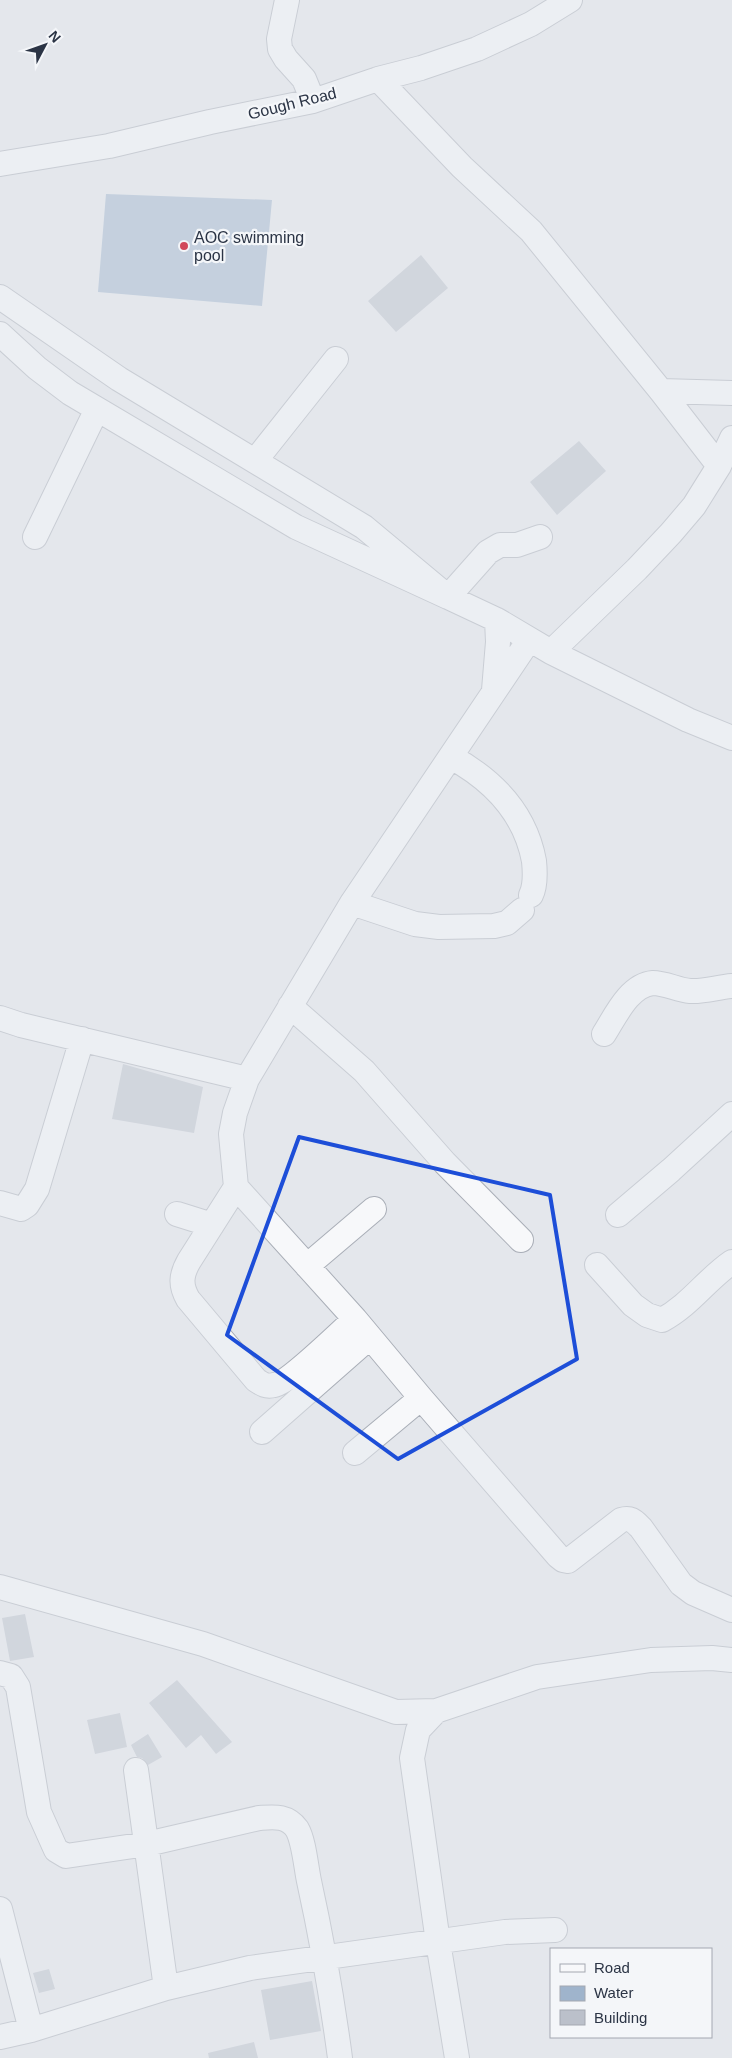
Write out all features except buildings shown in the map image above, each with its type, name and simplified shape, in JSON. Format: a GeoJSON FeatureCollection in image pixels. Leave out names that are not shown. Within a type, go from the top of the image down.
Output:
{"type":"FeatureCollection","features":[{"type":"Feature","properties":{"kind":"street"},"geometry":{"type":"LineString","coordinates":[[287,0],[279,39],[280,48],[286,59],[304,79],[313,101]]}},
{"type":"Feature","properties":{"kind":"street","name":"Gough Road"},"geometry":{"type":"LineString","coordinates":[[0,164],[109,146],[210,122],[313,101],[378,79],[421,68],[477,50],[531,24],[570,0]]}},
{"type":"Feature","properties":{"kind":"street"},"geometry":{"type":"LineString","coordinates":[[378,79],[462,167],[531,231],[661,391],[719,466]]}},
{"type":"Feature","properties":{"kind":"street"},"geometry":{"type":"LineString","coordinates":[[0,297],[119,379],[364,526],[448,597]]}},
{"type":"Feature","properties":{"kind":"street"},"geometry":{"type":"LineString","coordinates":[[0,334],[37,368],[70,393],[296,527],[497,620],[551,652],[688,720],[732,738]]}},
{"type":"Feature","properties":{"kind":"street"},"geometry":{"type":"LineString","coordinates":[[255,461],[336,359]]}},
{"type":"Feature","properties":{"kind":"street"},"geometry":{"type":"LineString","coordinates":[[661,391],[732,393]]}},
{"type":"Feature","properties":{"kind":"street"},"geometry":{"type":"LineString","coordinates":[[35,536],[97,409]]}},
{"type":"Feature","properties":{"kind":"street"},"geometry":{"type":"LineString","coordinates":[[551,652],[637,569],[694,506],[719,466],[732,438]]}},
{"type":"Feature","properties":{"kind":"street"},"geometry":{"type":"LineString","coordinates":[[448,597],[488,552],[500,545],[517,545],[540,537]]}},
{"type":"Feature","properties":{"kind":"street"},"geometry":{"type":"LineString","coordinates":[[494,692],[498,642],[497,620]]}},
{"type":"Feature","properties":{"kind":"street"},"geometry":{"type":"LineString","coordinates":[[529,640],[352,903],[247,1079],[235,1113],[231,1134],[236,1187],[355,1319],[420,1398],[563,1560],[571,1560],[621,1520],[628,1518],[641,1528],[681,1584],[693,1593],[732,1610]]}},
{"type":"Feature","properties":{"kind":"street"},"geometry":{"type":"LineString","coordinates":[[352,903],[415,924],[439,927],[494,926],[507,923],[526,902],[534,884],[534,866],[531,847],[520,820],[497,788],[475,771],[451,757]]}},
{"type":"Feature","properties":{"kind":"street"},"geometry":{"type":"LineString","coordinates":[[604,1034],[632,993],[645,985],[653,983],[689,991],[702,991],[732,986]]}},
{"type":"Feature","properties":{"kind":"street"},"geometry":{"type":"LineString","coordinates":[[290,1006],[364,1070],[445,1163],[521,1240]]}},
{"type":"Feature","properties":{"kind":"street"},"geometry":{"type":"LineString","coordinates":[[0,1018],[21,1025],[247,1079]]}},
{"type":"Feature","properties":{"kind":"street"},"geometry":{"type":"LineString","coordinates":[[0,1203],[21,1209],[28,1205],[37,1188],[82,1039]]}},
{"type":"Feature","properties":{"kind":"street"},"geometry":{"type":"LineString","coordinates":[[618,1215],[732,1114]]}},
{"type":"Feature","properties":{"kind":"street"},"geometry":{"type":"LineString","coordinates":[[236,1187],[182,1272],[181,1280],[183,1290],[188,1299],[256,1380],[266,1386],[272,1386],[288,1379],[355,1319]]}},
{"type":"Feature","properties":{"kind":"street"},"geometry":{"type":"LineString","coordinates":[[307,1266],[374,1209]]}},
{"type":"Feature","properties":{"kind":"street"},"geometry":{"type":"LineString","coordinates":[[177,1214],[212,1225]]}},
{"type":"Feature","properties":{"kind":"street"},"geometry":{"type":"LineString","coordinates":[[597,1265],[633,1305],[647,1315],[662,1320],[697,1294],[732,1262]]}},
{"type":"Feature","properties":{"kind":"street"},"geometry":{"type":"LineString","coordinates":[[262,1432],[370,1337]]}},
{"type":"Feature","properties":{"kind":"street"},"geometry":{"type":"LineString","coordinates":[[355,1453],[420,1398]]}},
{"type":"Feature","properties":{"kind":"street"},"geometry":{"type":"LineString","coordinates":[[0,1587],[203,1644],[396,1712],[436,1711],[537,1677],[572,1671],[651,1660],[712,1658],[732,1660]]}},
{"type":"Feature","properties":{"kind":"street"},"geometry":{"type":"LineString","coordinates":[[0,1673],[11,1676],[18,1687],[39,1812],[56,1850],[66,1856],[147,1844],[259,1818],[278,1816],[290,1821],[298,1830],[326,1958],[340,2058]]}},
{"type":"Feature","properties":{"kind":"street"},"geometry":{"type":"LineString","coordinates":[[436,1711],[418,1730],[412,1758],[438,1942],[457,2058]]}},
{"type":"Feature","properties":{"kind":"street"},"geometry":{"type":"LineString","coordinates":[[136,1770],[166,1988]]}},
{"type":"Feature","properties":{"kind":"street"},"geometry":{"type":"LineString","coordinates":[[0,1910],[31,2030]]}},
{"type":"Feature","properties":{"kind":"street"},"geometry":{"type":"LineString","coordinates":[[0,2037],[31,2030],[166,1988],[250,1968],[505,1932],[554,1930]]}},
{"type":"Feature","properties":{"kind":"highlighted area"},"geometry":{"type":"Polygon","coordinates":[[[299,1137],[550,1195],[577,1359],[398,1459],[227,1335],[299,1137]]]}},
{"type":"Feature","properties":{"kind":"water","name":"AOC swimming pool"},"geometry":{"type":"Polygon","coordinates":[[[106,194],[272,200],[262,306],[98,292],[106,194]]]}},
{"type":"Feature","properties":{"kind":"place","name":"AOC swimming pool"},"geometry":{"type":"Point","coordinates":[184,246]}}]}
